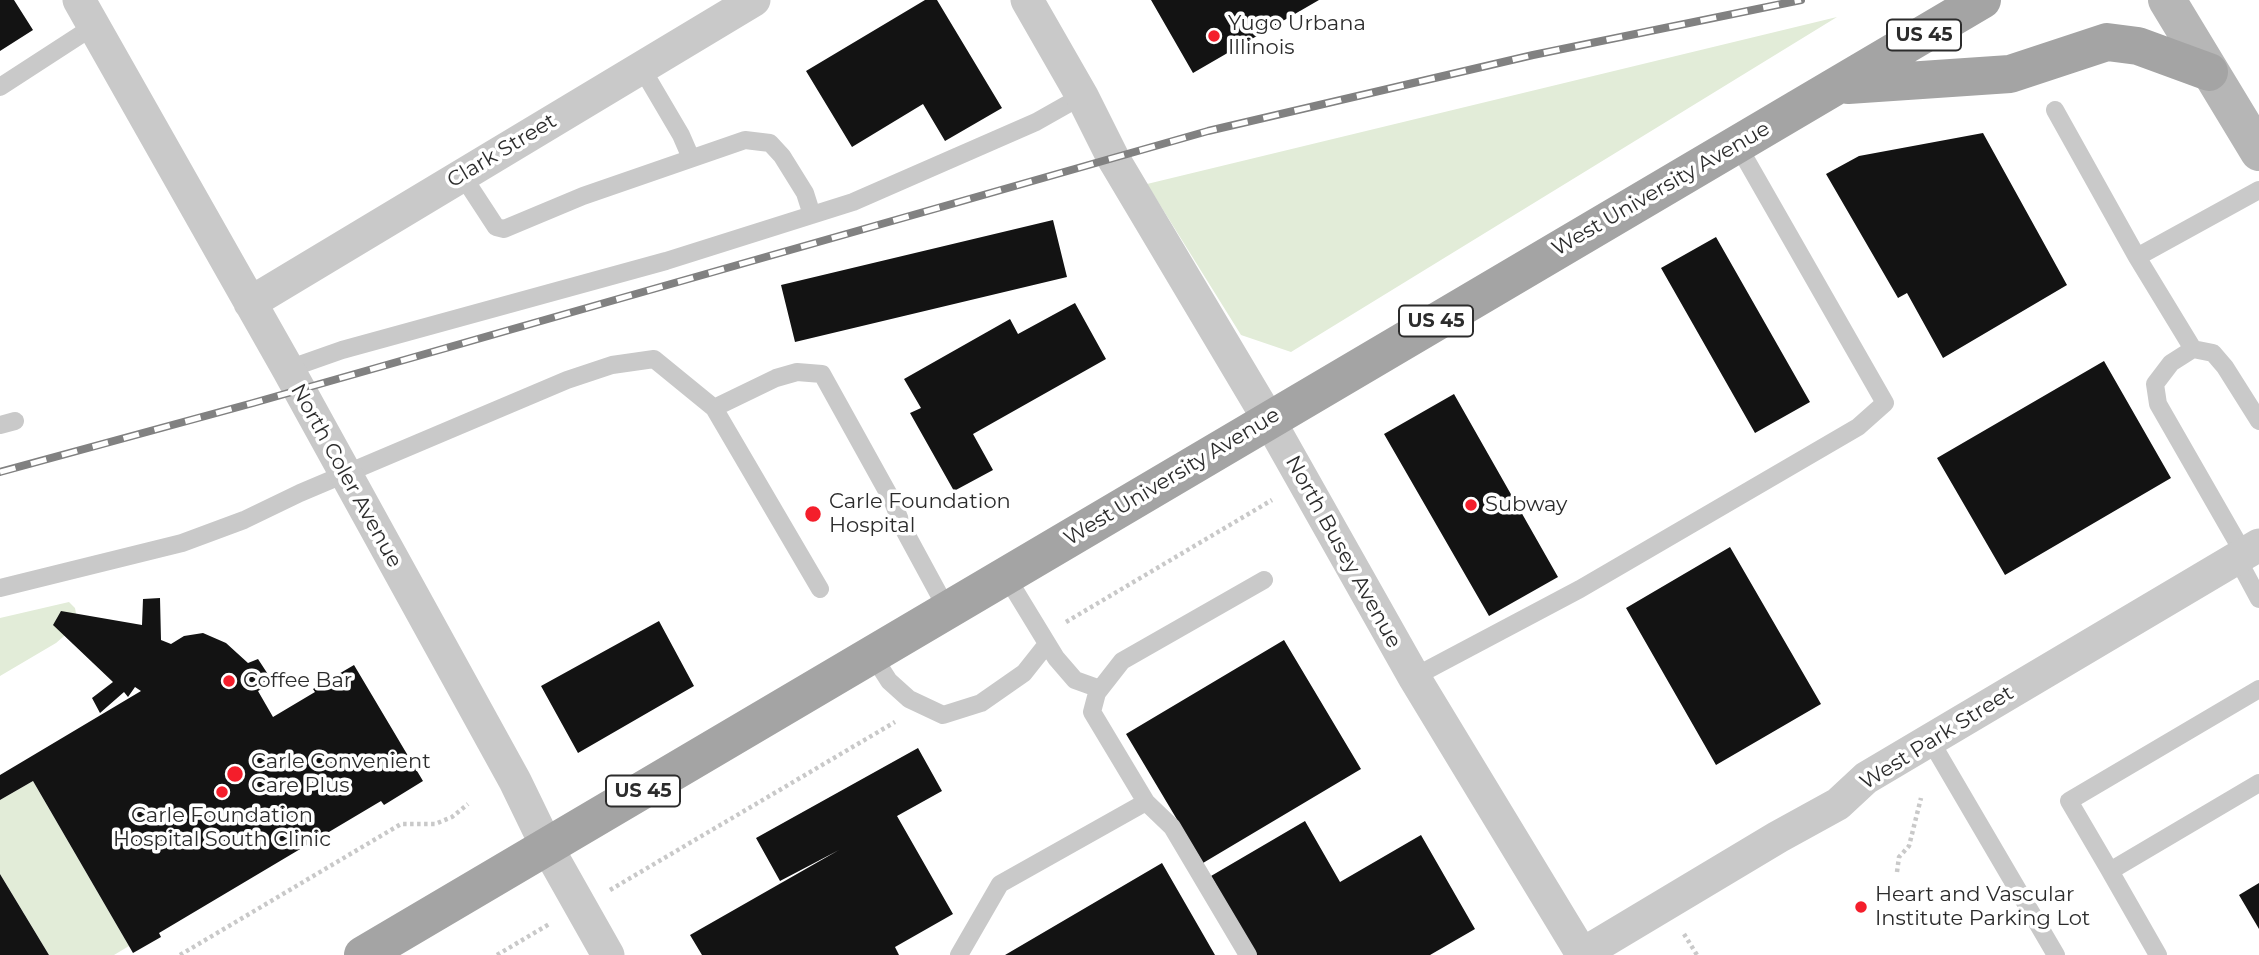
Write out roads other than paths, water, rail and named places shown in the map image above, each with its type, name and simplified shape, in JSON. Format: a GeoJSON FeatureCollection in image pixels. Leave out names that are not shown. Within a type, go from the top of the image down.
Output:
{"type":"FeatureCollection","features":[{"type":"Feature","properties":{"kind":"main road","name":"West University Avenue"},"geometry":{"type":"LineString","coordinates":[[363,955],[1982,0]]}},
{"type":"Feature","properties":{"kind":"main road"},"geometry":{"type":"LineString","coordinates":[[2167,0],[2259,152]]}},
{"type":"Feature","properties":{"kind":"main road"},"geometry":{"type":"LineString","coordinates":[[1839,85],[2010,74],[2107,42],[2138,46],[2209,72]]}},
{"type":"Feature","properties":{"kind":"street","name":"Clark Street"},"geometry":{"type":"LineString","coordinates":[[250,303],[754,0]]}},
{"type":"Feature","properties":{"kind":"street","name":"North Busey Avenue"},"geometry":{"type":"LineString","coordinates":[[1027,0],[1083,96],[1113,158],[1269,420],[1414,677],[1581,955]]}},
{"type":"Feature","properties":{"kind":"street","name":"North Coler Avenue"},"geometry":{"type":"LineString","coordinates":[[87,13],[288,369],[608,955]]}},
{"type":"Feature","properties":{"kind":"street","name":"West Park Street"},"geometry":{"type":"LineString","coordinates":[[1581,955],[1838,804],[1866,778],[2247,552]]}},
{"type":"Feature","properties":{"kind":"lane"},"geometry":{"type":"LineString","coordinates":[[0,87],[87,13]]}},
{"type":"Feature","properties":{"kind":"lane"},"geometry":{"type":"LineString","coordinates":[[641,67],[681,135],[691,158]]}},
{"type":"Feature","properties":{"kind":"lane"},"geometry":{"type":"LineString","coordinates":[[288,369],[342,350],[666,261],[853,202],[1023,127],[1083,96]]}},
{"type":"Feature","properties":{"kind":"lane"},"geometry":{"type":"LineString","coordinates":[[2055,110],[2137,257],[2193,349]]}},
{"type":"Feature","properties":{"kind":"lane"},"geometry":{"type":"LineString","coordinates":[[462,175],[496,227],[504,229],[583,196],[745,140],[770,143],[782,156],[805,193],[812,215]]}},
{"type":"Feature","properties":{"kind":"lane"},"geometry":{"type":"LineString","coordinates":[[1414,677],[1580,589],[1858,427],[1885,403],[1737,144]]}},
{"type":"Feature","properties":{"kind":"lane"},"geometry":{"type":"LineString","coordinates":[[2137,257],[2259,190]]}},
{"type":"Feature","properties":{"kind":"lane"},"geometry":{"type":"LineString","coordinates":[[2259,421],[2213,353],[2193,349],[2171,363],[2155,384],[2158,404],[2247,552],[2259,599]]}},
{"type":"Feature","properties":{"kind":"lane"},"geometry":{"type":"LineString","coordinates":[[0,588],[182,543],[244,520],[300,493],[567,380],[612,365],[654,359],[714,408],[820,589]]}},
{"type":"Feature","properties":{"kind":"lane"},"geometry":{"type":"LineString","coordinates":[[714,408],[776,378],[797,372],[822,374],[893,502],[903,528],[948,611]]}},
{"type":"Feature","properties":{"kind":"lane"},"geometry":{"type":"LineString","coordinates":[[1006,576],[1056,658],[1075,680],[1100,689]]}},
{"type":"Feature","properties":{"kind":"lane"},"geometry":{"type":"LineString","coordinates":[[1248,955],[1172,827],[1146,802],[1092,712],[1100,689],[1122,661],[1265,580]]}},
{"type":"Feature","properties":{"kind":"lane"},"geometry":{"type":"LineString","coordinates":[[873,656],[889,681],[909,699],[943,715],[981,703],[1024,673],[1047,645]]}},
{"type":"Feature","properties":{"kind":"lane"},"geometry":{"type":"LineString","coordinates":[[2158,955],[2069,801],[2259,689]]}},
{"type":"Feature","properties":{"kind":"lane"},"geometry":{"type":"LineString","coordinates":[[1930,740],[2056,955]]}},
{"type":"Feature","properties":{"kind":"lane"},"geometry":{"type":"LineString","coordinates":[[2109,871],[2259,783]]}},
{"type":"Feature","properties":{"kind":"lane"},"geometry":{"type":"LineString","coordinates":[[959,955],[1000,884],[1146,802]]}},
{"type":"Feature","properties":{"kind":"railway"},"geometry":{"type":"LineString","coordinates":[[0,472],[253,403],[1208,131],[1533,55],[1801,0]]}},
{"type":"Feature","properties":{"kind":"place","name":"Yugo Urbana Illinois"},"geometry":{"type":"Point","coordinates":[1214,36]}},
{"type":"Feature","properties":{"kind":"place","name":"Subway"},"geometry":{"type":"Point","coordinates":[1471,505]}},
{"type":"Feature","properties":{"kind":"place","name":"Carle Foundation Hospital"},"geometry":{"type":"Point","coordinates":[813,514]}},
{"type":"Feature","properties":{"kind":"place","name":"Coffee Bar"},"geometry":{"type":"Point","coordinates":[229,681]}},
{"type":"Feature","properties":{"kind":"place","name":"Carle Convenient Care Plus"},"geometry":{"type":"Point","coordinates":[235,774]}},
{"type":"Feature","properties":{"kind":"place","name":"Carle Foundation Hospital South Clinic"},"geometry":{"type":"Point","coordinates":[222,792]}},
{"type":"Feature","properties":{"kind":"place","name":"Heart and Vascular Institute Parking Lot"},"geometry":{"type":"Point","coordinates":[1861,907]}}]}
